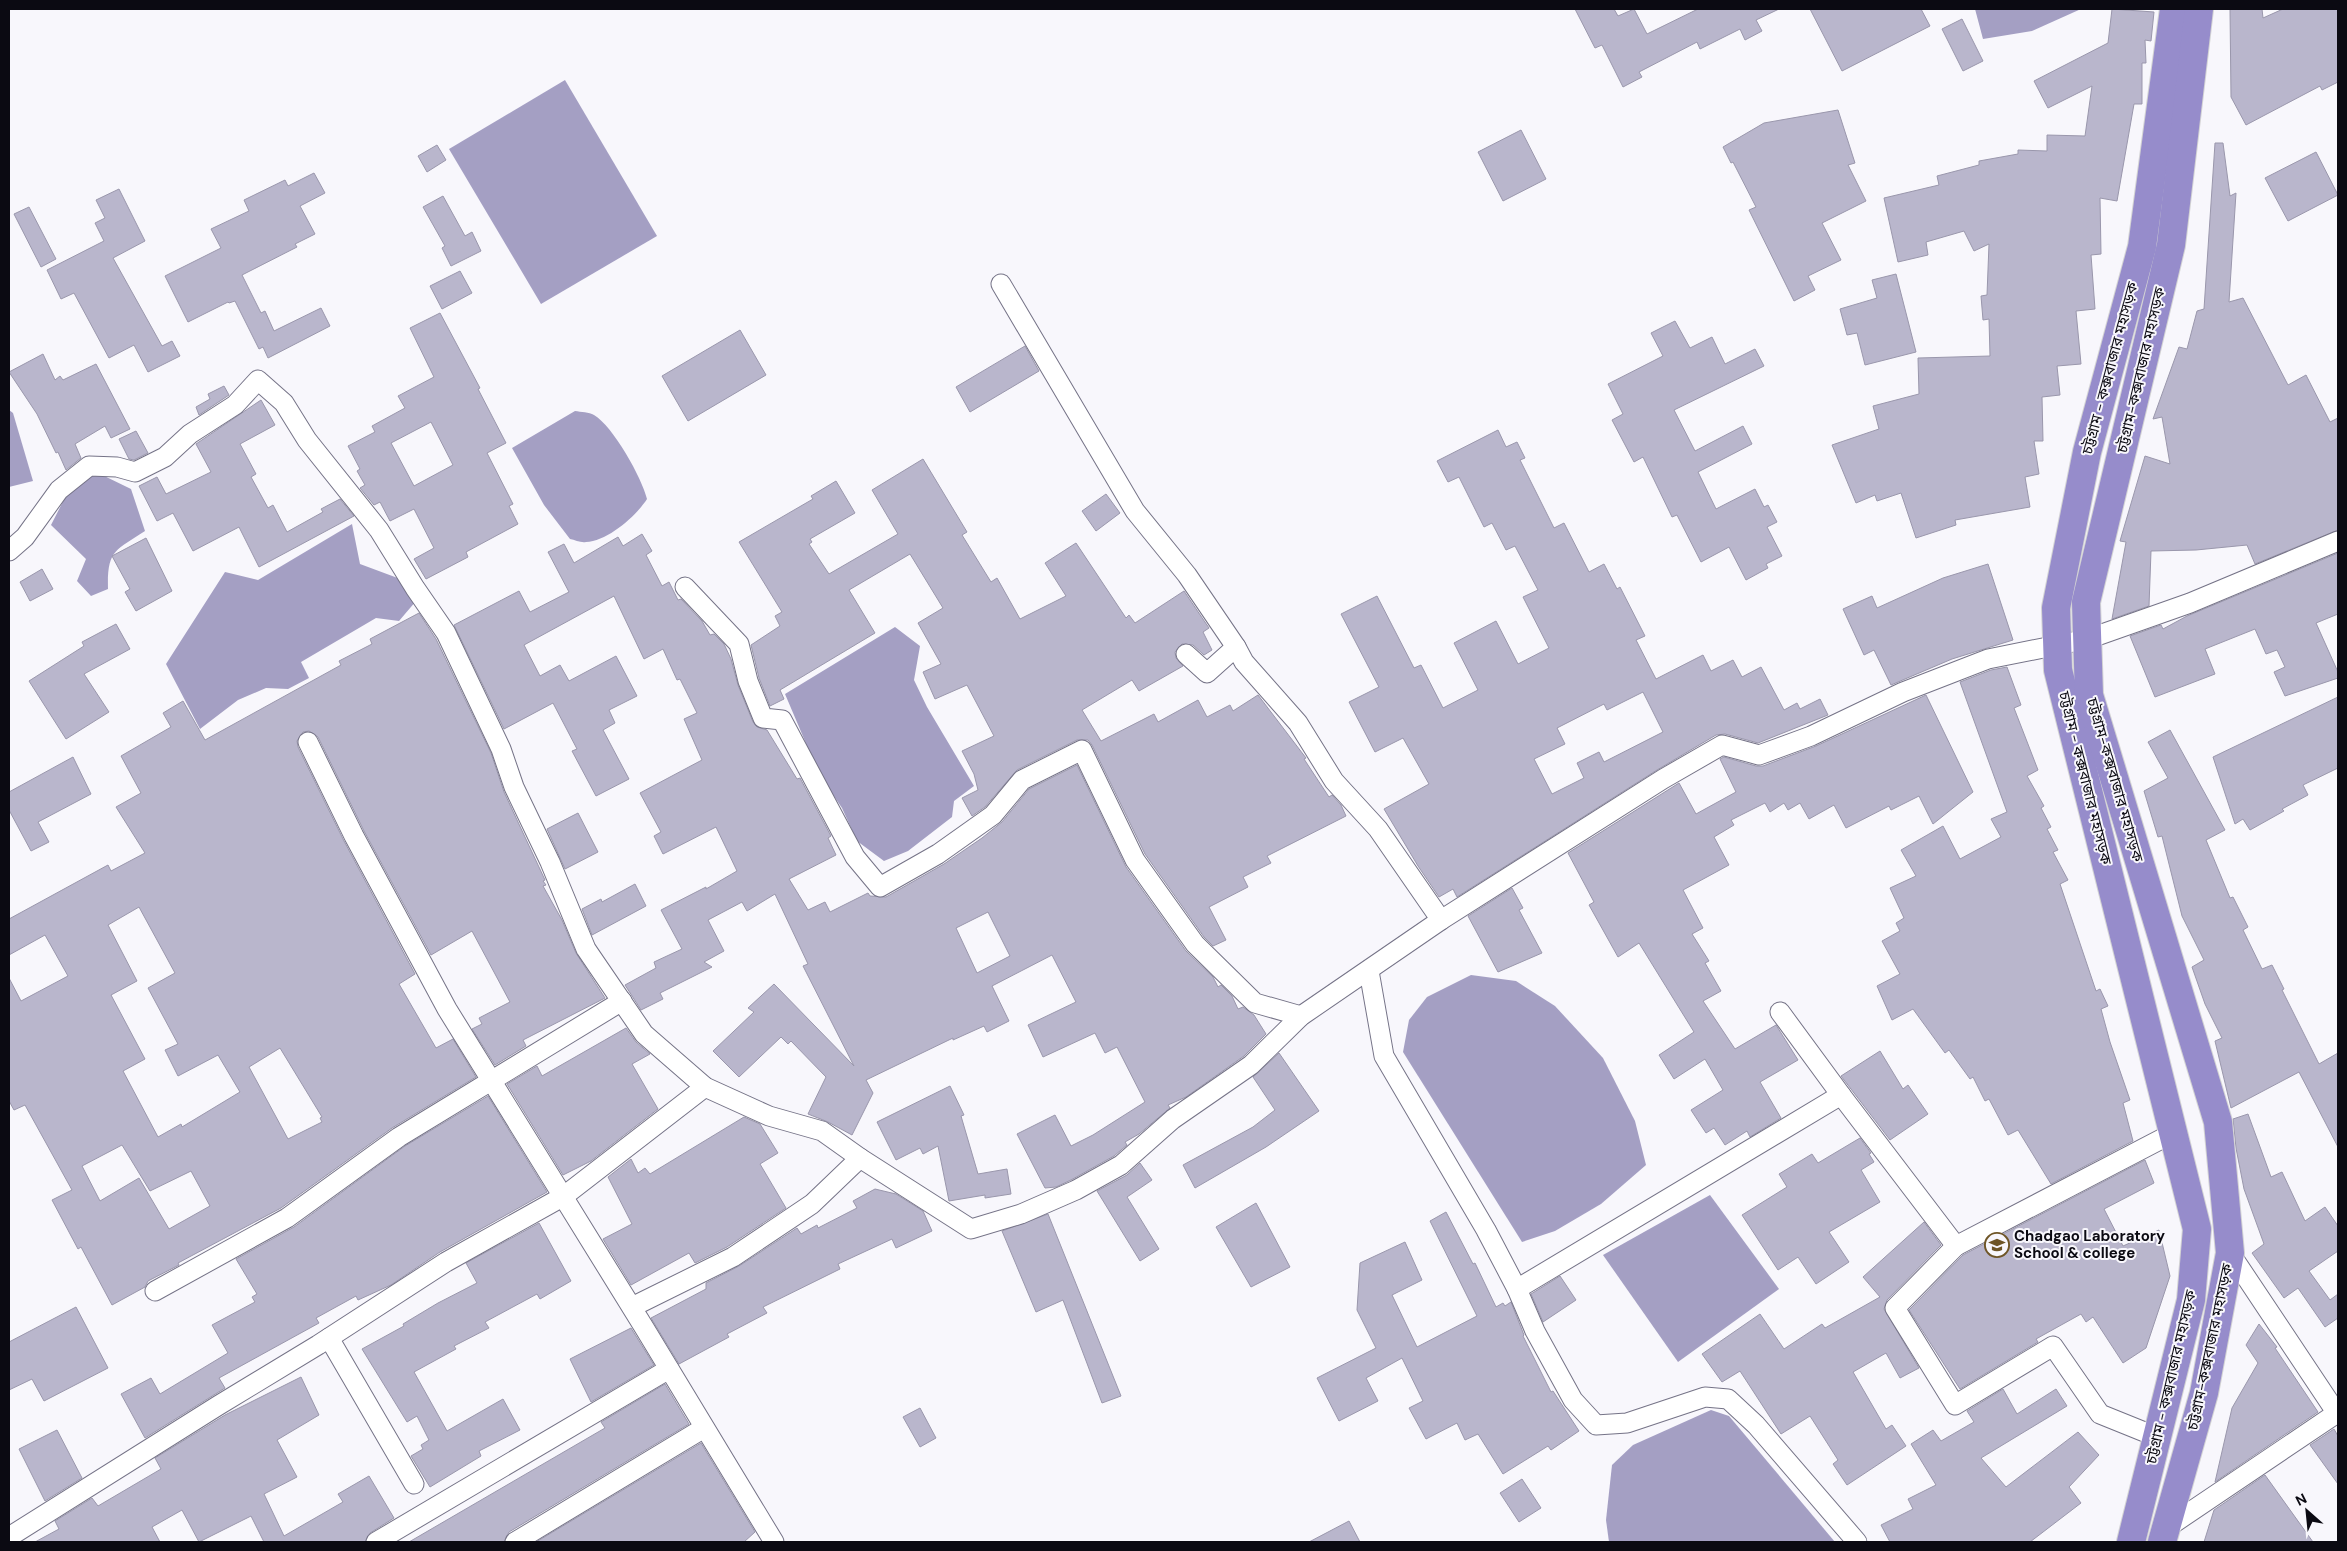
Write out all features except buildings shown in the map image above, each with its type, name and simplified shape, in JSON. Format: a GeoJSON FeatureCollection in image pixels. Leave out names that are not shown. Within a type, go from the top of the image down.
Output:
{"type":"FeatureCollection","features":[{"type":"Feature","properties":{"kind":"highway","name":"চট্টগ্রাম - কক্সবাজার মহাসড়ক"},"geometry":{"type":"LineString","coordinates":[[2131,1542],[2191,1300],[2197,1229],[2058,670],[2056,608],[2087,452],[2142,247],[2174,9]]}},
{"type":"Feature","properties":{"kind":"highway","name":"চট্টগ্রাম-কক্সবাজার মহাসড়ক"},"geometry":{"type":"LineString","coordinates":[[2163,1536],[2204,1393],[2230,1253],[2218,1122],[2089,695],[2086,602],[2093,565],[2171,245],[2198,9]]}},
{"type":"Feature","properties":{"kind":"street"},"geometry":{"type":"LineString","coordinates":[[1001,284],[1135,511],[1187,575],[1244,662],[1298,723],[1334,781],[1378,829],[1441,920]]}},
{"type":"Feature","properties":{"kind":"street"},"geometry":{"type":"LineString","coordinates":[[9,551],[25,537],[59,490],[89,466],[117,467],[135,472],[165,457],[190,434],[235,405],[258,380],[284,403],[307,440],[379,530],[446,633],[501,749],[514,787],[550,862],[586,949],[644,1034],[705,1087],[769,1116],[822,1131],[860,1158],[971,1228],[1021,1214],[1076,1190],[1121,1165],[1173,1119],[1251,1065],[1301,1016],[1441,920],[1663,779],[1722,744],[1759,755],[1811,736],[1903,692],[1988,659],[2088,639],[2190,603],[2338,541]]}},
{"type":"Feature","properties":{"kind":"street"},"geometry":{"type":"LineString","coordinates":[[685,588],[739,644],[748,680],[763,718],[782,720],[855,857],[880,887],[938,854],[993,815],[1022,780],[1082,750],[1135,860],[1195,944],[1255,1003],[1301,1016]]}},
{"type":"Feature","properties":{"kind":"street"},"geometry":{"type":"LineString","coordinates":[[1186,654],[1207,673],[1236,648]]}},
{"type":"Feature","properties":{"kind":"street"},"geometry":{"type":"LineString","coordinates":[[308,742],[354,836],[447,1009],[564,1196],[774,1542]]}},
{"type":"Feature","properties":{"kind":"street"},"geometry":{"type":"LineString","coordinates":[[1369,971],[1384,1056],[1486,1230],[1517,1289],[1535,1331],[1573,1400],[1596,1425],[1627,1423],[1705,1397],[1728,1399],[1756,1425],[1857,1542]]}},
{"type":"Feature","properties":{"kind":"street"},"geometry":{"type":"LineString","coordinates":[[155,1292],[287,1218],[399,1137],[622,1001]]}},
{"type":"Feature","properties":{"kind":"street"},"geometry":{"type":"LineString","coordinates":[[1780,1012],[1956,1246]]}},
{"type":"Feature","properties":{"kind":"street"},"geometry":{"type":"LineString","coordinates":[[9,1537],[219,1405],[330,1338],[446,1262],[564,1196],[705,1087]]}},
{"type":"Feature","properties":{"kind":"street"},"geometry":{"type":"LineString","coordinates":[[1517,1289],[1841,1095]]}},
{"type":"Feature","properties":{"kind":"street"},"geometry":{"type":"LineString","coordinates":[[2157,1437],[2100,1414],[2053,1346],[1954,1405],[1895,1308],[1956,1246],[2173,1133]]}},
{"type":"Feature","properties":{"kind":"street"},"geometry":{"type":"LineString","coordinates":[[632,1307],[733,1257],[812,1204],[860,1158]]}},
{"type":"Feature","properties":{"kind":"street"},"geometry":{"type":"LineString","coordinates":[[2163,1536],[2337,1414],[2230,1253]]}},
{"type":"Feature","properties":{"kind":"street"},"geometry":{"type":"LineString","coordinates":[[330,1338],[414,1484]]}},
{"type":"Feature","properties":{"kind":"street"},"geometry":{"type":"LineString","coordinates":[[376,1542],[669,1369]]}},
{"type":"Feature","properties":{"kind":"street"},"geometry":{"type":"LineString","coordinates":[[514,1542],[704,1428]]}},
{"type":"Feature","properties":{"kind":"shaded area"},"geometry":{"type":"Polygon","coordinates":[[[1975,9],[2081,9],[2032,31],[1983,39],[1975,9]]]}},
{"type":"Feature","properties":{"kind":"shaded area"},"geometry":{"type":"Polygon","coordinates":[[[565,80],[657,236],[541,304],[449,149],[565,80]]]}},
{"type":"Feature","properties":{"kind":"shaded area"},"geometry":{"type":"Polygon","coordinates":[[[9,410],[13,413],[33,481],[9,487],[9,410]]]}},
{"type":"Feature","properties":{"kind":"shaded area"},"geometry":{"type":"Polygon","coordinates":[[[575,411],[594,415],[610,430],[633,466],[647,499],[629,520],[612,532],[594,541],[580,542],[570,539],[544,505],[512,448],[575,411]]]}},
{"type":"Feature","properties":{"kind":"shaded area"},"geometry":{"type":"Polygon","coordinates":[[[94,471],[131,489],[145,531],[126,543],[115,553],[109,566],[108,589],[91,596],[77,581],[86,559],[51,525],[74,480],[94,471]]]}},
{"type":"Feature","properties":{"kind":"shaded area"},"geometry":{"type":"Polygon","coordinates":[[[352,524],[360,564],[403,580],[416,601],[399,621],[376,618],[301,662],[309,678],[288,689],[266,688],[238,700],[200,729],[166,664],[225,572],[258,580],[352,524]]]}},
{"type":"Feature","properties":{"kind":"shaded area"},"geometry":{"type":"Polygon","coordinates":[[[895,627],[920,646],[914,680],[927,707],[974,786],[954,801],[952,817],[908,851],[884,861],[857,841],[842,808],[819,774],[785,694],[895,627]]]}},
{"type":"Feature","properties":{"kind":"shaded area"},"geometry":{"type":"Polygon","coordinates":[[[1471,975],[1516,981],[1555,1006],[1603,1058],[1635,1121],[1646,1165],[1601,1204],[1555,1231],[1522,1242],[1403,1052],[1409,1020],[1427,997],[1471,975]]]}},
{"type":"Feature","properties":{"kind":"shaded area"},"geometry":{"type":"Polygon","coordinates":[[[1710,1195],[1779,1289],[1678,1362],[1603,1255],[1710,1195]]]}},
{"type":"Feature","properties":{"kind":"shaded area"},"geometry":{"type":"Polygon","coordinates":[[[1711,1410],[1729,1416],[1835,1542],[1609,1542],[1606,1520],[1612,1465],[1633,1445],[1711,1410]]]}},
{"type":"Feature","properties":{"kind":"place","name":"Chadgao Laboratory School & college"},"geometry":{"type":"Point","coordinates":[1997,1245]}}]}
